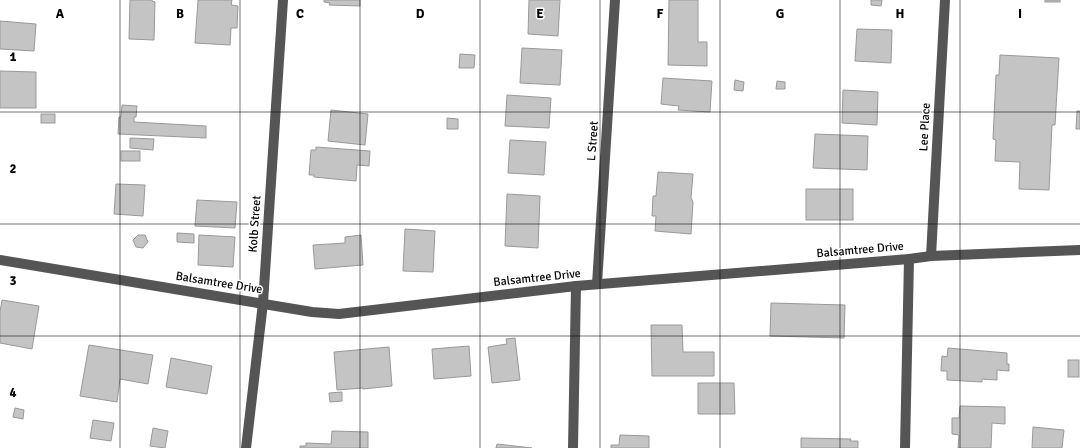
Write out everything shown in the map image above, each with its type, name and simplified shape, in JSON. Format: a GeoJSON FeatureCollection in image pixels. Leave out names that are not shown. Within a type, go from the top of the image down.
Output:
{"type":"FeatureCollection","features":[{"type":"Feature","properties":{"kind":"street","name":"Kolb Street"},"geometry":{"type":"LineString","coordinates":[[246,448],[263,303],[283,0]]}},
{"type":"Feature","properties":{"kind":"street","name":"L Street"},"geometry":{"type":"LineString","coordinates":[[597,284],[615,0]]}},
{"type":"Feature","properties":{"kind":"street","name":"Lee Place"},"geometry":{"type":"LineString","coordinates":[[931,256],[945,0]]}},
{"type":"Feature","properties":{"kind":"street","name":"Balsamtree Drive"},"geometry":{"type":"LineString","coordinates":[[0,260],[312,312],[339,314],[597,284],[931,256],[1080,250]]}},
{"type":"Feature","properties":{"kind":"street"},"geometry":{"type":"LineString","coordinates":[[905,448],[908,259]]}},
{"type":"Feature","properties":{"kind":"street"},"geometry":{"type":"LineString","coordinates":[[573,448],[576,286]]}},
{"type":"Feature","properties":{"kind":"building"},"geometry":{"type":"Polygon","coordinates":[[[130,0],[152,0],[155,2],[154,40],[129,39],[130,0]]]}},
{"type":"Feature","properties":{"kind":"building"},"geometry":{"type":"Polygon","coordinates":[[[198,0],[232,0],[231,5],[238,6],[237,28],[231,28],[230,45],[195,43],[198,0]]]}},
{"type":"Feature","properties":{"kind":"building"},"geometry":{"type":"Polygon","coordinates":[[[324,0],[360,0],[360,6],[329,5],[330,3],[324,2],[324,0]]]}},
{"type":"Feature","properties":{"kind":"building"},"geometry":{"type":"Polygon","coordinates":[[[529,0],[560,0],[558,36],[528,34],[529,0]]]}},
{"type":"Feature","properties":{"kind":"building"},"geometry":{"type":"Polygon","coordinates":[[[669,0],[698,0],[698,42],[707,42],[707,66],[668,65],[669,0]]]}},
{"type":"Feature","properties":{"kind":"building"},"geometry":{"type":"Polygon","coordinates":[[[871,0],[882,0],[881,6],[871,5],[871,0]]]}},
{"type":"Feature","properties":{"kind":"building"},"geometry":{"type":"Polygon","coordinates":[[[1045,0],[1060,0],[1060,2],[1045,2],[1045,0]]]}},
{"type":"Feature","properties":{"kind":"building"},"geometry":{"type":"Polygon","coordinates":[[[0,21],[36,24],[34,51],[0,49],[0,21]]]}},
{"type":"Feature","properties":{"kind":"building"},"geometry":{"type":"Polygon","coordinates":[[[857,29],[892,30],[891,63],[855,61],[857,29]]]}},
{"type":"Feature","properties":{"kind":"building"},"geometry":{"type":"Polygon","coordinates":[[[522,48],[562,50],[560,85],[520,83],[522,48]]]}},
{"type":"Feature","properties":{"kind":"building"},"geometry":{"type":"Polygon","coordinates":[[[460,54],[475,55],[474,68],[459,68],[460,54]]]}},
{"type":"Feature","properties":{"kind":"building"},"geometry":{"type":"Polygon","coordinates":[[[1000,55],[1059,58],[1055,125],[1052,125],[1049,190],[1019,189],[1020,162],[995,161],[996,140],[993,139],[996,75],[999,75],[1000,55]]]}},
{"type":"Feature","properties":{"kind":"building"},"geometry":{"type":"Polygon","coordinates":[[[0,71],[36,72],[36,108],[0,108],[0,71]]]}},
{"type":"Feature","properties":{"kind":"building"},"geometry":{"type":"Polygon","coordinates":[[[663,78],[712,81],[710,112],[678,110],[679,106],[661,104],[663,78]]]}},
{"type":"Feature","properties":{"kind":"building"},"geometry":{"type":"Polygon","coordinates":[[[735,80],[744,82],[743,91],[734,90],[735,80]]]}},
{"type":"Feature","properties":{"kind":"building"},"geometry":{"type":"Polygon","coordinates":[[[777,81],[785,82],[785,89],[776,89],[777,81]]]}},
{"type":"Feature","properties":{"kind":"building"},"geometry":{"type":"Polygon","coordinates":[[[843,90],[878,92],[877,125],[842,123],[843,90]]]}},
{"type":"Feature","properties":{"kind":"building"},"geometry":{"type":"Polygon","coordinates":[[[507,95],[551,98],[549,128],[505,126],[507,95]]]}},
{"type":"Feature","properties":{"kind":"building"},"geometry":{"type":"Polygon","coordinates":[[[122,105],[137,106],[134,122],[206,126],[206,138],[118,134],[119,117],[121,117],[122,105]]]}},
{"type":"Feature","properties":{"kind":"building"},"geometry":{"type":"Polygon","coordinates":[[[331,110],[368,114],[365,145],[328,141],[331,110]]]}},
{"type":"Feature","properties":{"kind":"building"},"geometry":{"type":"Polygon","coordinates":[[[1077,111],[1080,111],[1080,129],[1076,129],[1077,111]]]}},
{"type":"Feature","properties":{"kind":"building"},"geometry":{"type":"Polygon","coordinates":[[[41,114],[55,114],[55,123],[41,123],[41,114]]]}},
{"type":"Feature","properties":{"kind":"building"},"geometry":{"type":"Polygon","coordinates":[[[447,118],[458,119],[458,129],[447,129],[447,118]]]}},
{"type":"Feature","properties":{"kind":"building"},"geometry":{"type":"Polygon","coordinates":[[[815,134],[868,136],[867,170],[813,168],[815,134]]]}},
{"type":"Feature","properties":{"kind":"building"},"geometry":{"type":"Polygon","coordinates":[[[130,138],[154,139],[153,150],[130,148],[130,138]]]}},
{"type":"Feature","properties":{"kind":"building"},"geometry":{"type":"Polygon","coordinates":[[[510,140],[546,142],[544,175],[508,173],[510,140]]]}},
{"type":"Feature","properties":{"kind":"building"},"geometry":{"type":"Polygon","coordinates":[[[316,147],[370,151],[369,166],[357,165],[356,181],[314,177],[314,175],[309,175],[311,150],[316,150],[316,147]]]}},
{"type":"Feature","properties":{"kind":"building"},"geometry":{"type":"Polygon","coordinates":[[[121,151],[140,151],[140,161],[121,161],[121,151]]]}},
{"type":"Feature","properties":{"kind":"building"},"geometry":{"type":"Polygon","coordinates":[[[658,172],[693,174],[691,234],[655,231],[656,216],[652,216],[653,196],[656,196],[658,172]]]}},
{"type":"Feature","properties":{"kind":"building"},"geometry":{"type":"Polygon","coordinates":[[[116,184],[145,185],[143,216],[114,214],[116,184]]]}},
{"type":"Feature","properties":{"kind":"building"},"geometry":{"type":"Polygon","coordinates":[[[806,189],[853,189],[853,220],[806,220],[806,189]]]}},
{"type":"Feature","properties":{"kind":"building"},"geometry":{"type":"Polygon","coordinates":[[[507,194],[540,196],[538,248],[505,246],[507,194]]]}},
{"type":"Feature","properties":{"kind":"building"},"geometry":{"type":"Polygon","coordinates":[[[197,200],[237,202],[235,228],[195,226],[197,200]]]}},
{"type":"Feature","properties":{"kind":"building"},"geometry":{"type":"Polygon","coordinates":[[[405,229],[435,231],[433,272],[403,271],[405,229]]]}},
{"type":"Feature","properties":{"kind":"building"},"geometry":{"type":"Polygon","coordinates":[[[177,233],[194,234],[194,243],[177,242],[177,233]]]}},
{"type":"Feature","properties":{"kind":"building"},"geometry":{"type":"Polygon","coordinates":[[[138,235],[145,235],[148,242],[143,248],[136,247],[133,240],[138,235]]]}},
{"type":"Feature","properties":{"kind":"building"},"geometry":{"type":"Polygon","coordinates":[[[199,235],[235,237],[233,267],[198,265],[199,235]]]}},
{"type":"Feature","properties":{"kind":"building"},"geometry":{"type":"Polygon","coordinates":[[[361,235],[363,265],[315,269],[313,245],[345,243],[345,237],[361,235]]]}},
{"type":"Feature","properties":{"kind":"building"},"geometry":{"type":"Polygon","coordinates":[[[2,300],[39,306],[32,349],[0,343],[0,312],[2,300]]]}},
{"type":"Feature","properties":{"kind":"building"},"geometry":{"type":"Polygon","coordinates":[[[771,303],[845,305],[844,338],[770,336],[771,303]]]}},
{"type":"Feature","properties":{"kind":"building"},"geometry":{"type":"Polygon","coordinates":[[[651,325],[682,325],[683,352],[714,352],[714,376],[652,376],[651,325]]]}},
{"type":"Feature","properties":{"kind":"building"},"geometry":{"type":"Polygon","coordinates":[[[515,338],[520,380],[492,383],[488,347],[507,344],[506,339],[515,338]]]}},
{"type":"Feature","properties":{"kind":"building"},"geometry":{"type":"Polygon","coordinates":[[[89,345],[153,355],[148,384],[120,379],[117,402],[80,396],[89,345]]]}},
{"type":"Feature","properties":{"kind":"building"},"geometry":{"type":"Polygon","coordinates":[[[469,346],[471,376],[434,379],[432,349],[469,346]]]}},
{"type":"Feature","properties":{"kind":"building"},"geometry":{"type":"Polygon","coordinates":[[[389,347],[392,386],[337,390],[334,352],[389,347]]]}},
{"type":"Feature","properties":{"kind":"building"},"geometry":{"type":"Polygon","coordinates":[[[948,348],[1007,353],[1007,364],[1009,364],[1009,371],[997,370],[997,380],[982,379],[982,382],[947,380],[947,371],[941,371],[942,356],[947,357],[948,348]]]}},
{"type":"Feature","properties":{"kind":"building"},"geometry":{"type":"Polygon","coordinates":[[[171,358],[212,366],[207,394],[166,387],[171,358]]]}},
{"type":"Feature","properties":{"kind":"building"},"geometry":{"type":"Polygon","coordinates":[[[1068,360],[1079,360],[1079,377],[1068,377],[1068,360]]]}},
{"type":"Feature","properties":{"kind":"building"},"geometry":{"type":"Polygon","coordinates":[[[698,383],[734,383],[735,414],[698,414],[698,383]]]}},
{"type":"Feature","properties":{"kind":"building"},"geometry":{"type":"Polygon","coordinates":[[[342,392],[342,401],[330,402],[329,393],[342,392]]]}},
{"type":"Feature","properties":{"kind":"building"},"geometry":{"type":"Polygon","coordinates":[[[960,406],[1005,407],[1005,424],[992,423],[991,448],[958,448],[959,435],[952,434],[952,418],[959,418],[960,406]]]}},
{"type":"Feature","properties":{"kind":"building"},"geometry":{"type":"Polygon","coordinates":[[[15,408],[24,410],[23,419],[13,417],[15,408]]]}},
{"type":"Feature","properties":{"kind":"building"},"geometry":{"type":"Polygon","coordinates":[[[93,420],[114,423],[111,441],[90,438],[93,420]]]}},
{"type":"Feature","properties":{"kind":"building"},"geometry":{"type":"Polygon","coordinates":[[[1033,427],[1064,430],[1062,448],[1032,448],[1033,427]]]}},
{"type":"Feature","properties":{"kind":"building"},"geometry":{"type":"Polygon","coordinates":[[[153,428],[168,431],[165,448],[150,446],[153,428]]]}},
{"type":"Feature","properties":{"kind":"building"},"geometry":{"type":"Polygon","coordinates":[[[332,431],[368,432],[368,448],[300,448],[300,446],[306,446],[306,443],[331,444],[332,431]]]}},
{"type":"Feature","properties":{"kind":"building"},"geometry":{"type":"Polygon","coordinates":[[[620,435],[649,436],[649,448],[611,448],[611,445],[619,445],[620,435]]]}},
{"type":"Feature","properties":{"kind":"building"},"geometry":{"type":"Polygon","coordinates":[[[801,438],[851,439],[850,441],[858,441],[858,448],[801,448],[801,438]]]}},
{"type":"Feature","properties":{"kind":"building"},"geometry":{"type":"Polygon","coordinates":[[[497,444],[532,448],[496,448],[497,444]]]}}]}
